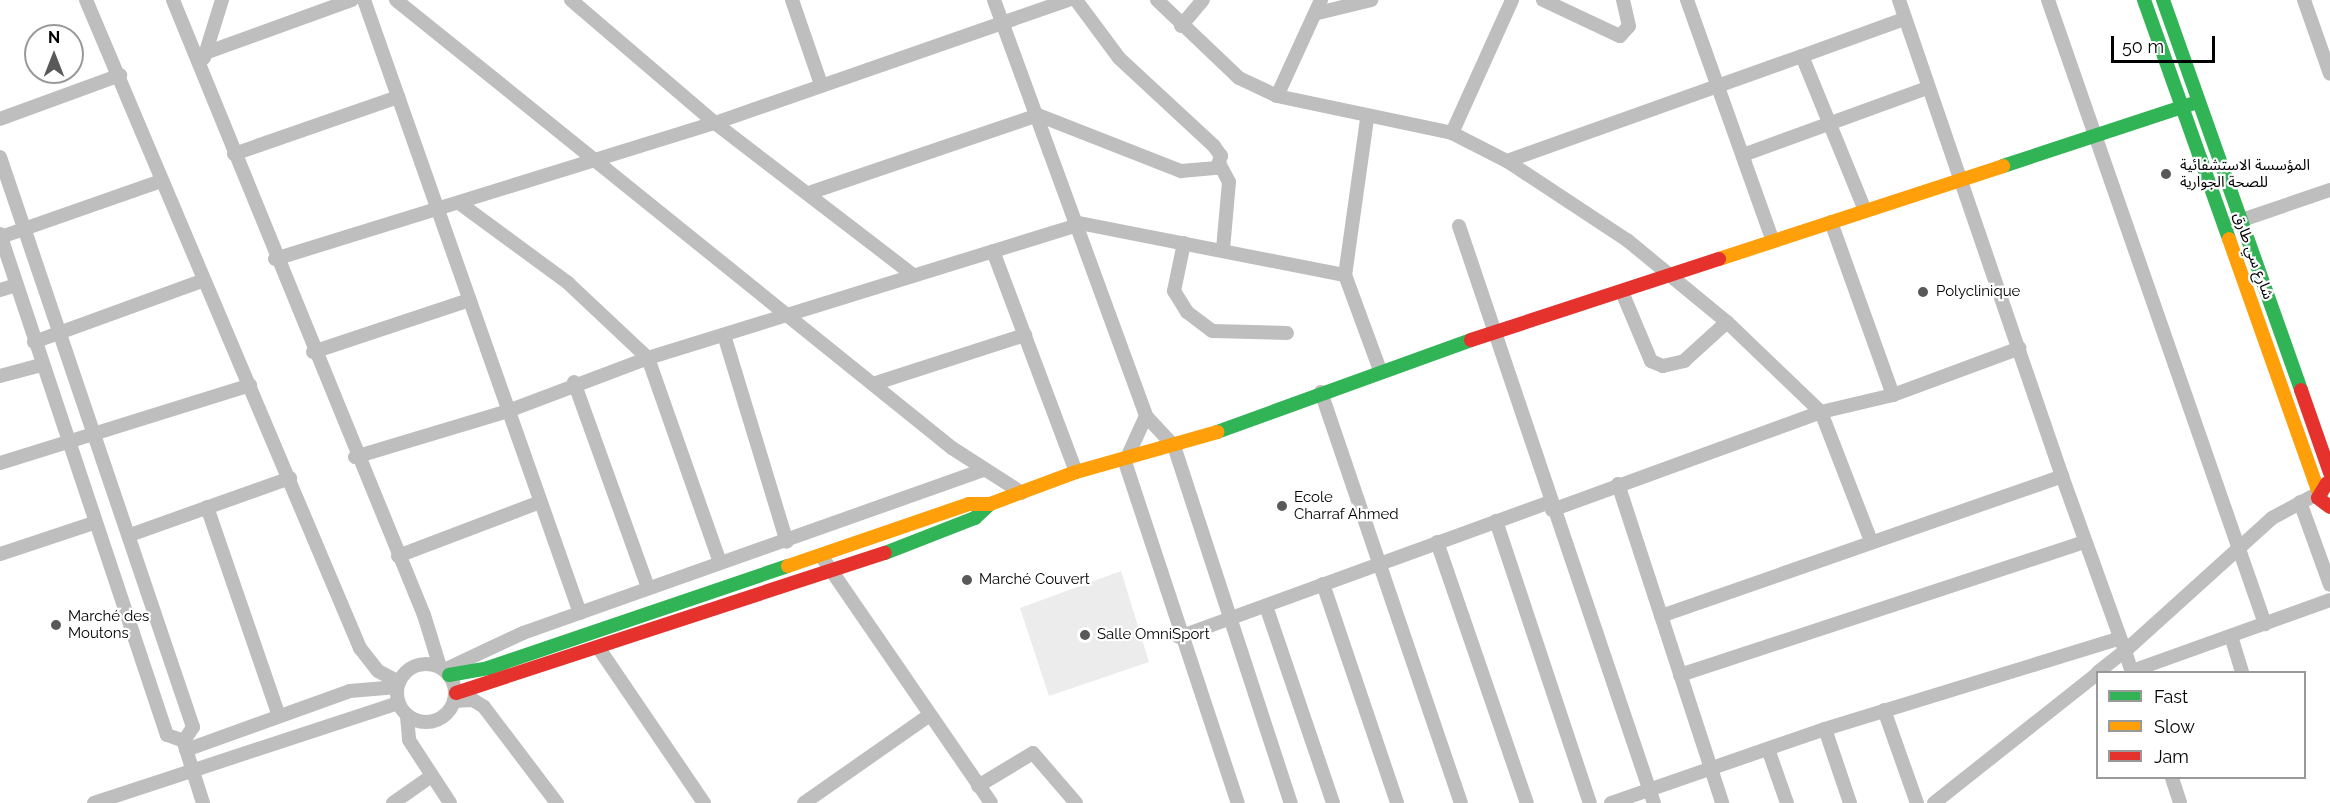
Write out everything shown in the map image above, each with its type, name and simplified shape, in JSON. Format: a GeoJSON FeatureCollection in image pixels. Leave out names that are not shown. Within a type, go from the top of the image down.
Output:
{"type":"FeatureCollection","features":[{"type":"Feature","properties":{"kind":"street"},"geometry":{"type":"LineString","coordinates":[[86,0],[120,75],[161,181],[290,478],[360,648],[378,671],[394,686],[398,703],[409,721],[430,777],[450,803]]}},
{"type":"Feature","properties":{"kind":"street"},"geometry":{"type":"LineString","coordinates":[[173,0],[355,457],[424,615],[455,697]]}},
{"type":"Feature","properties":{"kind":"street"},"geometry":{"type":"LineString","coordinates":[[199,64],[208,52],[222,0]]}},
{"type":"Feature","properties":{"kind":"street"},"geometry":{"type":"LineString","coordinates":[[208,52],[352,0]]}},
{"type":"Feature","properties":{"kind":"street"},"geometry":{"type":"LineString","coordinates":[[364,0],[580,613]]}},
{"type":"Feature","properties":{"kind":"street"},"geometry":{"type":"LineString","coordinates":[[396,0],[784,314],[985,469],[1022,493]]}},
{"type":"Feature","properties":{"kind":"street"},"geometry":{"type":"LineString","coordinates":[[571,0],[715,123],[812,192],[913,275]]}},
{"type":"Feature","properties":{"kind":"street"},"geometry":{"type":"LineString","coordinates":[[792,0],[821,84]]}},
{"type":"Feature","properties":{"kind":"street"},"geometry":{"type":"LineString","coordinates":[[994,0],[1038,115],[1074,224],[1146,416],[1174,447],[1228,620],[1291,803]]}},
{"type":"Feature","properties":{"kind":"street"},"geometry":{"type":"LineString","coordinates":[[275,259],[462,205],[715,123],[1001,20],[1069,0]]}},
{"type":"Feature","properties":{"kind":"street"},"geometry":{"type":"LineString","coordinates":[[1076,0],[1119,58],[1214,146],[1229,182],[1223,249]]}},
{"type":"Feature","properties":{"kind":"street"},"geometry":{"type":"LineString","coordinates":[[1157,0],[1181,26],[1239,78],[1277,96],[1367,119],[1452,134],[1508,161],[1594,215],[1727,322],[1821,412],[1871,541]]}},
{"type":"Feature","properties":{"kind":"street"},"geometry":{"type":"LineString","coordinates":[[1181,26],[1203,0]]}},
{"type":"Feature","properties":{"kind":"street"},"geometry":{"type":"LineString","coordinates":[[1277,96],[1319,7],[1371,0]]}},
{"type":"Feature","properties":{"kind":"street"},"geometry":{"type":"LineString","coordinates":[[1452,134],[1512,0]]}},
{"type":"Feature","properties":{"kind":"street"},"geometry":{"type":"LineString","coordinates":[[1543,0],[1620,36],[1629,27],[1623,0]]}},
{"type":"Feature","properties":{"kind":"street"},"geometry":{"type":"LineString","coordinates":[[1688,0],[1773,241]]}},
{"type":"Feature","properties":{"kind":"street"},"geometry":{"type":"LineString","coordinates":[[1899,0],[2062,476],[2132,671]]}},
{"type":"Feature","properties":{"kind":"street"},"geometry":{"type":"LineString","coordinates":[[2048,0],[2265,624]]}},
{"type":"Feature","properties":{"kind":"street","name":"شارع سي طارق"},"geometry":{"type":"LineString","coordinates":[[2144,0],[2322,489]]}},
{"type":"Feature","properties":{"kind":"street","name":"شارع سي طارق"},"geometry":{"type":"LineString","coordinates":[[2163,0],[2330,473]]}},
{"type":"Feature","properties":{"kind":"street"},"geometry":{"type":"LineString","coordinates":[[2304,0],[2330,74]]}},
{"type":"Feature","properties":{"kind":"street"},"geometry":{"type":"LineString","coordinates":[[1508,161],[1719,87],[1904,18]]}},
{"type":"Feature","properties":{"kind":"street"},"geometry":{"type":"LineString","coordinates":[[1802,56],[1865,210]]}},
{"type":"Feature","properties":{"kind":"street"},"geometry":{"type":"LineString","coordinates":[[0,119],[120,75]]}},
{"type":"Feature","properties":{"kind":"street"},"geometry":{"type":"LineString","coordinates":[[1743,155],[1928,88]]}},
{"type":"Feature","properties":{"kind":"street"},"geometry":{"type":"LineString","coordinates":[[234,154],[398,97]]}},
{"type":"Feature","properties":{"kind":"street"},"geometry":{"type":"LineString","coordinates":[[161,181],[25,230],[0,236],[66,441],[167,735],[185,745],[365,686],[394,686],[420,664],[444,670],[488,668],[822,557],[969,504],[990,504],[1076,472],[1125,462],[1174,447],[1380,370],[1495,335],[1961,178],[2198,102]]}},
{"type":"Feature","properties":{"kind":"street"},"geometry":{"type":"LineString","coordinates":[[812,192],[1038,115],[1181,171],[1207,173],[1221,165]]}},
{"type":"Feature","properties":{"kind":"street"},"geometry":{"type":"LineString","coordinates":[[1367,119],[1345,275],[1380,370]]}},
{"type":"Feature","properties":{"kind":"street"},"geometry":{"type":"LineString","coordinates":[[0,158],[60,334],[96,430],[193,727],[185,745],[190,772],[203,803]]}},
{"type":"Feature","properties":{"kind":"street"},"geometry":{"type":"LineString","coordinates":[[2225,225],[2330,190]]}},
{"type":"Feature","properties":{"kind":"street"},"geometry":{"type":"LineString","coordinates":[[462,205],[568,283],[648,357],[720,563]]}},
{"type":"Feature","properties":{"kind":"street"},"geometry":{"type":"LineString","coordinates":[[1831,222],[1893,395]]}},
{"type":"Feature","properties":{"kind":"street"},"geometry":{"type":"LineString","coordinates":[[355,457],[508,411],[574,382],[648,357],[1074,224],[1223,249],[1345,275]]}},
{"type":"Feature","properties":{"kind":"street"},"geometry":{"type":"LineString","coordinates":[[1459,226],[1551,506],[1652,796]]}},
{"type":"Feature","properties":{"kind":"street"},"geometry":{"type":"LineString","coordinates":[[1184,243],[1174,291],[1187,312],[1212,331],[1287,333]]}},
{"type":"Feature","properties":{"kind":"street"},"geometry":{"type":"LineString","coordinates":[[993,251],[1076,472]]}},
{"type":"Feature","properties":{"kind":"street"},"geometry":{"type":"LineString","coordinates":[[34,342],[204,280]]}},
{"type":"Feature","properties":{"kind":"street"},"geometry":{"type":"LineString","coordinates":[[0,290],[16,285]]}},
{"type":"Feature","properties":{"kind":"street"},"geometry":{"type":"LineString","coordinates":[[1622,292],[1651,361],[1663,366],[1684,361],[1727,322]]}},
{"type":"Feature","properties":{"kind":"street"},"geometry":{"type":"LineString","coordinates":[[313,352],[469,300]]}},
{"type":"Feature","properties":{"kind":"street"},"geometry":{"type":"LineString","coordinates":[[724,335],[787,542]]}},
{"type":"Feature","properties":{"kind":"street"},"geometry":{"type":"LineString","coordinates":[[873,384],[1025,335]]}},
{"type":"Feature","properties":{"kind":"street"},"geometry":{"type":"LineString","coordinates":[[1179,636],[1496,521],[1618,484],[1821,412],[1893,395],[2020,348]]}},
{"type":"Feature","properties":{"kind":"street"},"geometry":{"type":"LineString","coordinates":[[0,376],[41,365]]}},
{"type":"Feature","properties":{"kind":"street"},"geometry":{"type":"LineString","coordinates":[[574,382],[648,588]]}},
{"type":"Feature","properties":{"kind":"street"},"geometry":{"type":"LineString","coordinates":[[0,463],[96,430],[250,385]]}},
{"type":"Feature","properties":{"kind":"street"},"geometry":{"type":"LineString","coordinates":[[1321,392],[1461,803]]}},
{"type":"Feature","properties":{"kind":"street"},"geometry":{"type":"LineString","coordinates":[[1146,416],[1125,462],[1179,636],[1238,803]]}},
{"type":"Feature","properties":{"kind":"street"},"geometry":{"type":"LineString","coordinates":[[444,670],[580,613],[720,563],[787,542],[985,469]]}},
{"type":"Feature","properties":{"kind":"street"},"geometry":{"type":"LineString","coordinates":[[1661,616],[2062,476]]}},
{"type":"Feature","properties":{"kind":"street"},"geometry":{"type":"LineString","coordinates":[[130,535],[290,478]]}},
{"type":"Feature","properties":{"kind":"street"},"geometry":{"type":"LineString","coordinates":[[1618,484],[1722,803]]}},
{"type":"Feature","properties":{"kind":"street"},"geometry":{"type":"LineString","coordinates":[[2100,671],[2121,645],[2238,549],[2300,502],[2322,489],[2330,507]]}},
{"type":"Feature","properties":{"kind":"street"},"geometry":{"type":"LineString","coordinates":[[398,555],[540,502]]}},
{"type":"Feature","properties":{"kind":"street"},"geometry":{"type":"LineString","coordinates":[[2300,502],[2330,585]]}},
{"type":"Feature","properties":{"kind":"street"},"geometry":{"type":"LineString","coordinates":[[409,721],[439,720],[455,697],[833,573],[975,518],[990,504]]}},
{"type":"Feature","properties":{"kind":"street"},"geometry":{"type":"LineString","coordinates":[[207,507],[279,716]]}},
{"type":"Feature","properties":{"kind":"street"},"geometry":{"type":"LineString","coordinates":[[1496,521],[1590,803]]}},
{"type":"Feature","properties":{"kind":"street"},"geometry":{"type":"LineString","coordinates":[[0,554],[94,523]]}},
{"type":"Feature","properties":{"kind":"street"},"geometry":{"type":"LineString","coordinates":[[1437,542],[1527,803]]}},
{"type":"Feature","properties":{"kind":"street"},"geometry":{"type":"LineString","coordinates":[[1680,675],[2085,542]]}},
{"type":"Feature","properties":{"kind":"street"},"geometry":{"type":"LineString","coordinates":[[822,557],[927,717],[991,803]]}},
{"type":"Feature","properties":{"kind":"street"},"geometry":{"type":"LineString","coordinates":[[737,584],[745,601]]}},
{"type":"Feature","properties":{"kind":"street"},"geometry":{"type":"LineString","coordinates":[[1323,584],[1397,803]]}},
{"type":"Feature","properties":{"kind":"street"},"geometry":{"type":"LineString","coordinates":[[2135,671],[2330,600]]}},
{"type":"Feature","properties":{"kind":"street"},"geometry":{"type":"LineString","coordinates":[[1266,606],[1333,803]]}},
{"type":"Feature","properties":{"kind":"street"},"geometry":{"type":"LineString","coordinates":[[2231,636],[2242,671]]}},
{"type":"Feature","properties":{"kind":"street"},"geometry":{"type":"LineString","coordinates":[[1611,803],[1652,796],[1711,768],[1884,710],[2121,645]]}},
{"type":"Feature","properties":{"kind":"street"},"geometry":{"type":"LineString","coordinates":[[600,650],[704,803]]}},
{"type":"Feature","properties":{"kind":"street"},"geometry":{"type":"LineString","coordinates":[[1934,803],[2096,675]]}},
{"type":"Feature","properties":{"kind":"street"},"geometry":{"type":"LineString","coordinates":[[455,697],[473,700],[484,707],[557,803]]}},
{"type":"Feature","properties":{"kind":"street"},"geometry":{"type":"LineString","coordinates":[[94,803],[398,703]]}},
{"type":"Feature","properties":{"kind":"street"},"geometry":{"type":"LineString","coordinates":[[1884,710],[1917,803]]}},
{"type":"Feature","properties":{"kind":"street"},"geometry":{"type":"LineString","coordinates":[[804,803],[927,717]]}},
{"type":"Feature","properties":{"kind":"street"},"geometry":{"type":"LineString","coordinates":[[1825,729],[1850,803]]}},
{"type":"Feature","properties":{"kind":"street"},"geometry":{"type":"LineString","coordinates":[[1768,749],[1786,803]]}},
{"type":"Feature","properties":{"kind":"street"},"geometry":{"type":"LineString","coordinates":[[978,786],[1033,753],[1076,803]]}},
{"type":"Feature","properties":{"kind":"street"},"geometry":{"type":"LineString","coordinates":[[393,803],[406,799],[430,777]]}},
{"type":"Feature","properties":{"kind":"street"},"geometry":{"type":"LineString","coordinates":[[2173,779],[2180,803]]}},
{"type":"Feature","properties":{"kind":"shaded area","name":"Salle OmniSport"},"geometry":{"type":"Polygon","coordinates":[[[1121,571],[1149,662],[1049,696],[1020,608],[1121,571]]]}},
{"type":"Feature","properties":{"kind":"traffic: fast"},"geometry":{"type":"LineString","coordinates":[[2144,0],[2229,239]]}},
{"type":"Feature","properties":{"kind":"traffic: fast"},"geometry":{"type":"LineString","coordinates":[[2163,0],[2301,390]]}},
{"type":"Feature","properties":{"kind":"traffic: fast"},"geometry":{"type":"LineString","coordinates":[[2003,166],[2198,102]]}},
{"type":"Feature","properties":{"kind":"traffic: fast"},"geometry":{"type":"LineString","coordinates":[[1217,432],[1471,340]]}},
{"type":"Feature","properties":{"kind":"traffic: fast"},"geometry":{"type":"LineString","coordinates":[[885,553],[975,518],[990,504]]}},
{"type":"Feature","properties":{"kind":"traffic: fast"},"geometry":{"type":"LineString","coordinates":[[449,675],[488,668],[788,566]]}},
{"type":"Feature","properties":{"kind":"traffic: slow"},"geometry":{"type":"LineString","coordinates":[[1719,259],[2003,166]]}},
{"type":"Feature","properties":{"kind":"traffic: slow"},"geometry":{"type":"LineString","coordinates":[[2229,239],[2318,490]]}},
{"type":"Feature","properties":{"kind":"traffic: slow"},"geometry":{"type":"LineString","coordinates":[[788,566],[969,504],[990,504],[1076,472],[1217,432]]}},
{"type":"Feature","properties":{"kind":"traffic: jam"},"geometry":{"type":"LineString","coordinates":[[1471,340],[1719,259]]}},
{"type":"Feature","properties":{"kind":"traffic: jam"},"geometry":{"type":"LineString","coordinates":[[2301,390],[2330,473]]}},
{"type":"Feature","properties":{"kind":"traffic: jam"},"geometry":{"type":"LineString","coordinates":[[2327,483],[2318,498],[2330,507]]}},
{"type":"Feature","properties":{"kind":"traffic: jam"},"geometry":{"type":"LineString","coordinates":[[456,693],[885,553]]}},
{"type":"Feature","properties":{"kind":"place","name":"المؤسسة الاستشفائية للصحة الجوارية"},"geometry":{"type":"Point","coordinates":[2166,174]}},
{"type":"Feature","properties":{"kind":"place","name":"Polyclinique"},"geometry":{"type":"Point","coordinates":[1923,292]}},
{"type":"Feature","properties":{"kind":"place","name":"Ecole Charraf Ahmed"},"geometry":{"type":"Point","coordinates":[1282,506]}},
{"type":"Feature","properties":{"kind":"place","name":"Marché Couvert"},"geometry":{"type":"Point","coordinates":[967,580]}},
{"type":"Feature","properties":{"kind":"place","name":"Marché des Moutons"},"geometry":{"type":"Point","coordinates":[56,625]}},
{"type":"Feature","properties":{"kind":"place","name":"Salle OmniSport"},"geometry":{"type":"Point","coordinates":[1085,635]}}]}
